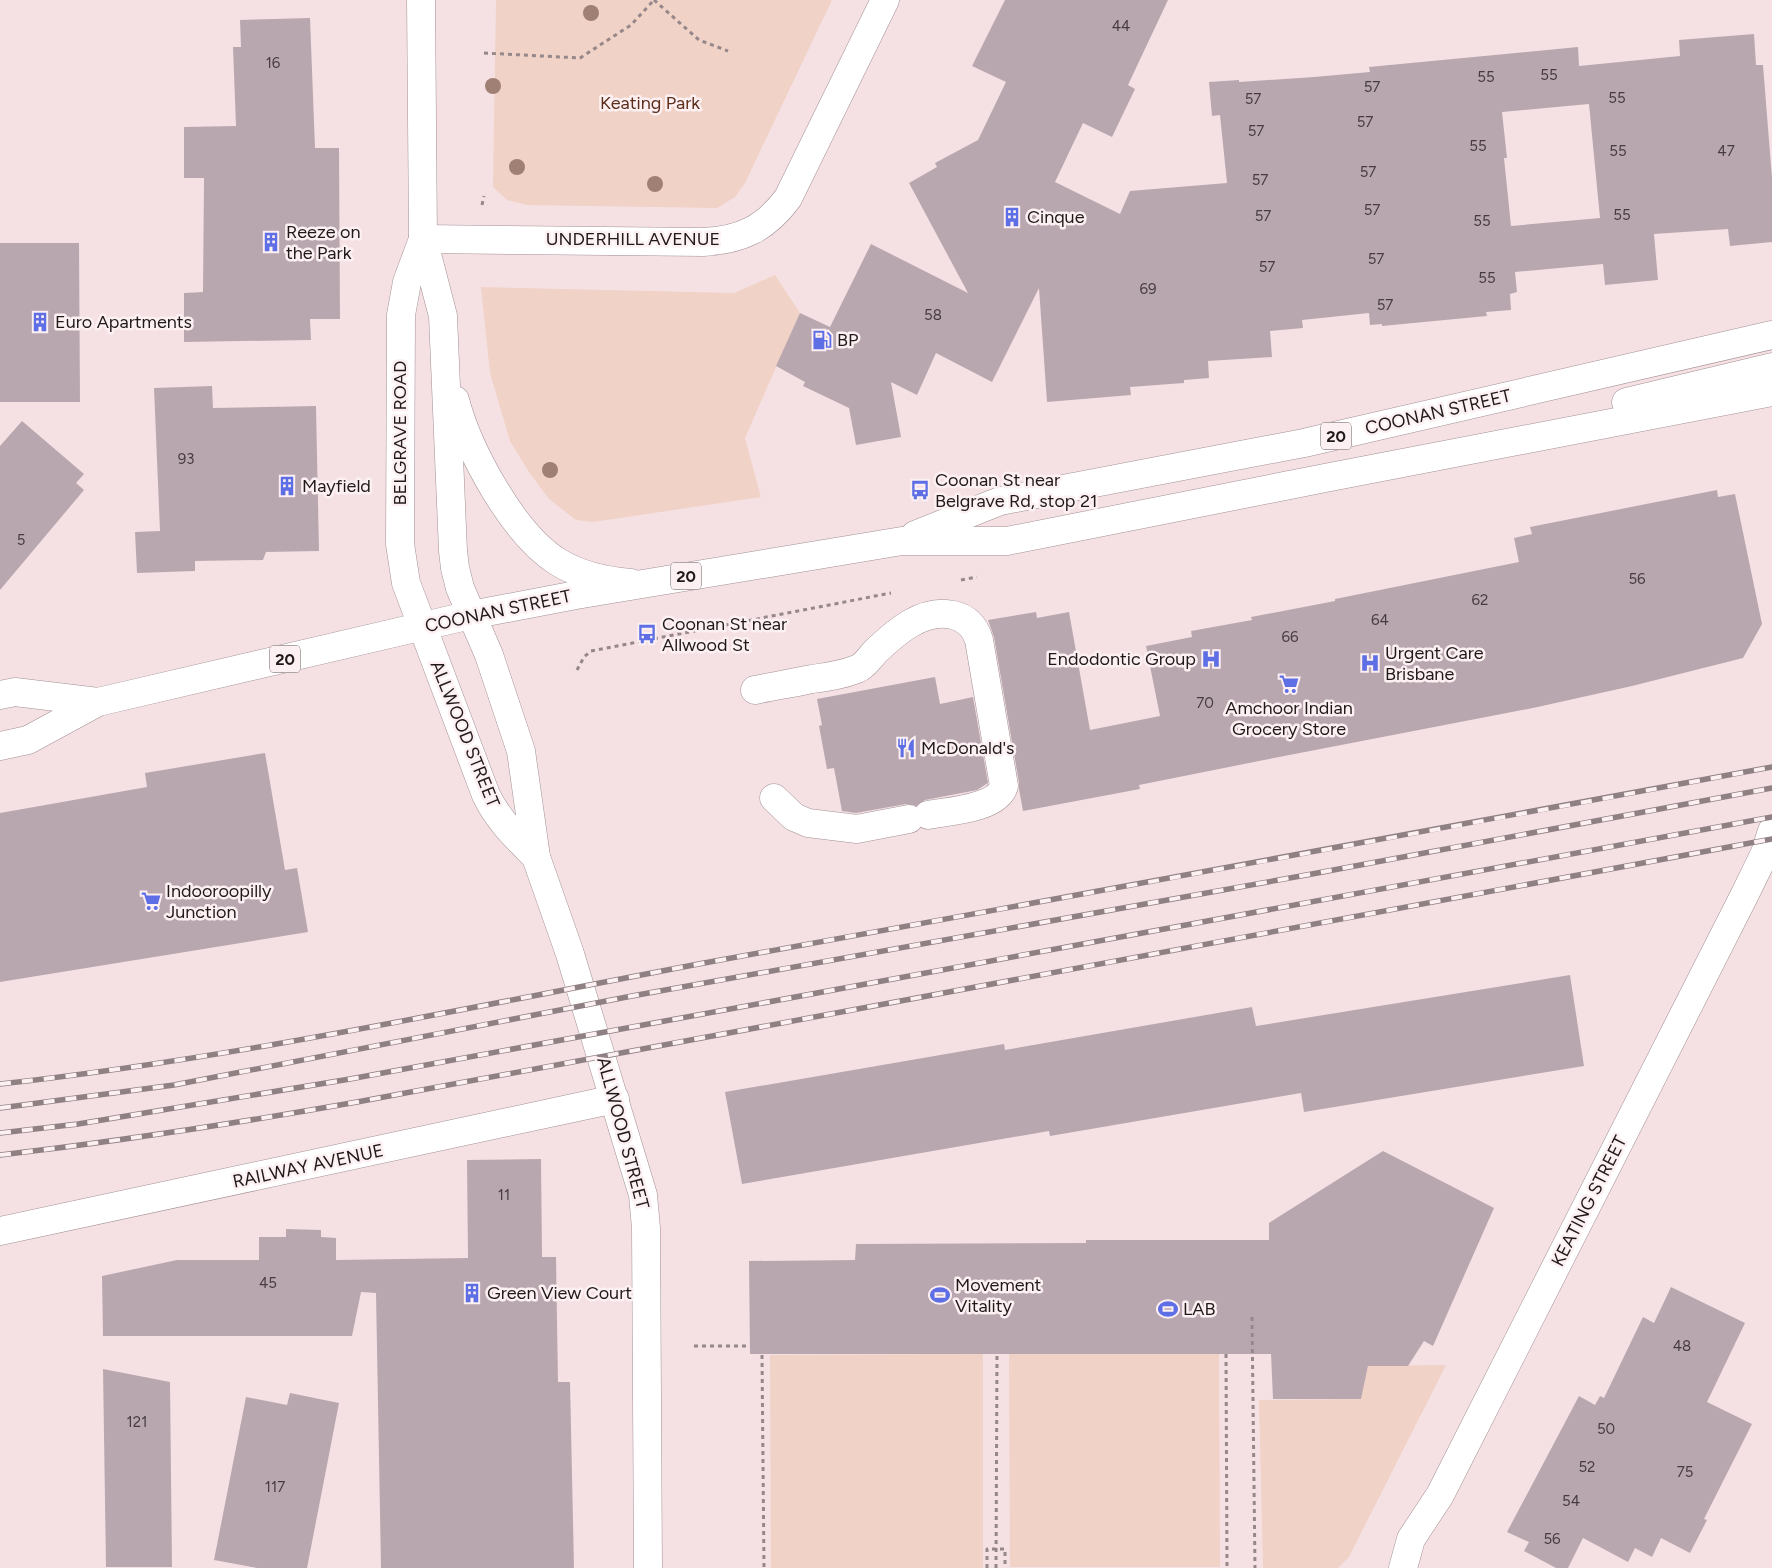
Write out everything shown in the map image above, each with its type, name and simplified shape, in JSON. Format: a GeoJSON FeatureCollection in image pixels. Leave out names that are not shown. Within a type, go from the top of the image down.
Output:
{"type":"FeatureCollection","features":[{"type":"Feature","properties":{"kind":"street","name":"BELGRAVE ROAD"},"geometry":{"type":"LineString","coordinates":[[422,0],[423,239],[440,301],[445,350],[453,551],[459,582],[471,615]]}},
{"type":"Feature","properties":{"kind":"street","name":"UNDERHILL AVENUE"},"geometry":{"type":"LineString","coordinates":[[423,239],[703,242],[731,239],[747,233],[768,221],[788,198],[885,0]]}},
{"type":"Feature","properties":{"kind":"street","name":"BELGRAVE ROAD"},"geometry":{"type":"LineString","coordinates":[[423,239],[407,282],[401,315],[400,448],[400,544],[402,562],[406,583],[423,627]]}},
{"type":"Feature","properties":{"kind":"street","name":"COONAN STREET"},"geometry":{"type":"LineString","coordinates":[[902,540],[1000,501],[1304,443],[1772,335]]}},
{"type":"Feature","properties":{"kind":"street","name":"BELGRAVE ROAD"},"geometry":{"type":"LineString","coordinates":[[445,350],[456,403],[475,452],[484,471],[515,520],[528,536],[557,561],[585,575],[642,584]]}},
{"type":"Feature","properties":{"kind":"street","name":"COONAN STREET"},"geometry":{"type":"LineString","coordinates":[[1537,437],[1581,413],[1772,367]]}},
{"type":"Feature","properties":{"kind":"street","name":"COONAN STREET"},"geometry":{"type":"LineString","coordinates":[[0,746],[28,740],[98,702],[471,615],[576,595],[902,540],[1007,541],[1772,392]]}},
{"type":"Feature","properties":{"kind":"street"},"geometry":{"type":"LineString","coordinates":[[755,690],[840,674],[860,668],[908,624],[933,615],[950,614],[957,616],[969,622],[979,640],[1004,786],[1000,794],[989,803],[857,829],[808,823],[794,817],[774,798]]}},
{"type":"Feature","properties":{"kind":"street","name":"ALLWOOD STREET"},"geometry":{"type":"LineString","coordinates":[[471,615],[492,662],[522,751],[536,857],[560,923],[643,1195],[645,1211],[648,1568]]}},
{"type":"Feature","properties":{"kind":"street","name":"ALLWOOD STREET"},"geometry":{"type":"LineString","coordinates":[[423,627],[452,708],[491,805],[508,829],[536,857]]}},
{"type":"Feature","properties":{"kind":"street","name":"COONAN STREET"},"geometry":{"type":"LineString","coordinates":[[0,695],[15,692],[98,702]]}},
{"type":"Feature","properties":{"kind":"street","name":"KEATING STREET"},"geometry":{"type":"LineString","coordinates":[[1403,1568],[1411,1539],[1449,1478],[1745,894],[1765,853],[1772,831]]}},
{"type":"Feature","properties":{"kind":"street","name":"RAILWAY AVENUE"},"geometry":{"type":"LineString","coordinates":[[0,1231],[615,1099]]}},
{"type":"Feature","properties":{"kind":"path"},"geometry":{"type":"LineString","coordinates":[[484,53],[580,58],[631,25],[654,0],[699,40],[728,52]]}},
{"type":"Feature","properties":{"kind":"path"},"geometry":{"type":"LineString","coordinates":[[956,581],[984,576]]}},
{"type":"Feature","properties":{"kind":"path"},"geometry":{"type":"LineString","coordinates":[[577,670],[584,657],[591,651],[899,592]]}},
{"type":"Feature","properties":{"kind":"path"},"geometry":{"type":"LineString","coordinates":[[1252,1317],[1256,1568]]}},
{"type":"Feature","properties":{"kind":"path"},"geometry":{"type":"LineString","coordinates":[[694,1346],[750,1346]]}},
{"type":"Feature","properties":{"kind":"path"},"geometry":{"type":"LineString","coordinates":[[996,1568],[997,1354]]}},
{"type":"Feature","properties":{"kind":"path"},"geometry":{"type":"LineString","coordinates":[[1226,1354],[1227,1568]]}},
{"type":"Feature","properties":{"kind":"path"},"geometry":{"type":"LineString","coordinates":[[762,1355],[764,1568]]}},
{"type":"Feature","properties":{"kind":"path"},"geometry":{"type":"LineString","coordinates":[[987,1568],[987,1549],[1005,1549],[1005,1568]]}},
{"type":"Feature","properties":{"kind":"green space","name":"Keating Park"},"geometry":{"type":"Polygon","coordinates":[[[496,0],[832,0],[745,183],[735,197],[717,208],[527,205],[507,200],[493,187],[496,0]]]}},
{"type":"Feature","properties":{"kind":"green space"},"geometry":{"type":"Polygon","coordinates":[[[775,275],[800,313],[745,438],[761,497],[593,522],[576,520],[549,499],[529,472],[510,441],[490,373],[481,287],[734,293],[775,275]]]}},
{"type":"Feature","properties":{"kind":"green space"},"geometry":{"type":"Polygon","coordinates":[[[1219,1353],[1220,1567],[1010,1567],[1009,1354],[1219,1353]]]}},
{"type":"Feature","properties":{"kind":"green space"},"geometry":{"type":"Polygon","coordinates":[[[983,1354],[983,1568],[771,1568],[770,1355],[983,1354]]]}},
{"type":"Feature","properties":{"kind":"green space"},"geometry":{"type":"Polygon","coordinates":[[[1446,1365],[1349,1557],[1338,1568],[1263,1568],[1259,1400],[1361,1399],[1368,1366],[1446,1365]]]}},
{"type":"Feature","properties":{"kind":"building"},"geometry":{"type":"Polygon","coordinates":[[[1005,0],[1168,0],[1128,85],[1135,89],[1112,137],[1083,123],[1055,182],[1120,214],[1130,191],[1227,183],[1220,115],[1212,116],[1209,82],[1239,80],[1239,82],[1370,72],[1369,67],[1578,47],[1579,66],[1680,56],[1679,40],[1754,34],[1756,65],[1763,65],[1772,178],[1772,242],[1730,246],[1728,229],[1654,234],[1658,280],[1605,285],[1603,264],[1515,272],[1517,292],[1510,294],[1511,310],[1486,312],[1487,316],[1382,326],[1382,324],[1370,325],[1369,313],[1302,320],[1303,328],[1270,331],[1272,357],[1208,361],[1209,378],[1184,380],[1184,383],[1130,387],[1131,395],[1047,402],[1039,288],[992,382],[936,353],[917,395],[891,382],[901,437],[856,445],[849,408],[803,386],[805,382],[776,366],[800,313],[830,327],[871,244],[968,293],[909,183],[937,167],[935,163],[978,140],[1006,82],[972,66],[1005,0]],[[1589,104],[1502,112],[1507,158],[1504,158],[1511,226],[1600,218],[1589,104]]]}},
{"type":"Feature","properties":{"kind":"building","name":"Reeze on the Park"},"geometry":{"type":"Polygon","coordinates":[[[310,18],[315,148],[339,148],[340,319],[310,319],[311,340],[184,342],[184,293],[203,292],[204,178],[184,178],[184,127],[236,126],[233,47],[241,47],[240,20],[310,18]]]}},
{"type":"Feature","properties":{"kind":"building","name":"Euro Apartments"},"geometry":{"type":"Polygon","coordinates":[[[0,243],[79,243],[80,402],[0,402],[0,243]]]}},
{"type":"Feature","properties":{"kind":"building"},"geometry":{"type":"Polygon","coordinates":[[[212,386],[213,408],[316,406],[319,551],[266,552],[263,560],[195,561],[195,571],[137,573],[135,532],[160,531],[154,388],[212,386]]]}},
{"type":"Feature","properties":{"kind":"building"},"geometry":{"type":"Polygon","coordinates":[[[22,421],[84,474],[76,483],[84,490],[0,590],[0,446],[22,421]]]}},
{"type":"Feature","properties":{"kind":"building"},"geometry":{"type":"Polygon","coordinates":[[[1717,490],[1718,497],[1735,494],[1762,624],[1743,658],[1632,686],[1533,708],[1139,785],[1140,789],[1023,811],[994,637],[988,620],[1036,612],[1037,618],[1069,612],[1090,730],[1160,716],[1146,646],[1192,637],[1191,631],[1252,620],[1251,617],[1519,562],[1514,538],[1532,534],[1530,527],[1717,490]]]}},
{"type":"Feature","properties":{"kind":"building","name":"McDonald's"},"geometry":{"type":"Polygon","coordinates":[[[935,677],[940,704],[973,697],[988,783],[977,790],[925,800],[916,806],[906,804],[856,813],[842,811],[834,768],[827,769],[819,726],[822,725],[817,699],[935,677]]]}},
{"type":"Feature","properties":{"kind":"building","name":"Indooroopilly Junction"},"geometry":{"type":"Polygon","coordinates":[[[265,753],[285,870],[297,868],[308,932],[0,982],[0,813],[147,787],[145,773],[265,753]]]}},
{"type":"Feature","properties":{"kind":"building"},"geometry":{"type":"Polygon","coordinates":[[[1570,975],[1584,1066],[1304,1112],[1301,1093],[1050,1136],[1049,1131],[742,1184],[725,1092],[1004,1044],[1005,1050],[1252,1007],[1256,1026],[1570,975]]]}},
{"type":"Feature","properties":{"kind":"building"},"geometry":{"type":"Polygon","coordinates":[[[1383,1151],[1494,1208],[1433,1346],[1424,1341],[1408,1366],[1368,1366],[1361,1399],[1273,1399],[1271,1354],[750,1354],[749,1261],[855,1260],[856,1244],[1086,1243],[1086,1240],[1269,1240],[1269,1223],[1383,1151]]]}},
{"type":"Feature","properties":{"kind":"building"},"geometry":{"type":"Polygon","coordinates":[[[541,1159],[542,1257],[556,1257],[558,1382],[570,1382],[574,1568],[381,1568],[376,1293],[361,1292],[352,1336],[103,1336],[102,1276],[177,1260],[259,1260],[259,1237],[286,1237],[286,1229],[321,1230],[321,1237],[336,1238],[336,1260],[468,1258],[467,1160],[541,1159]]]}},
{"type":"Feature","properties":{"kind":"building"},"geometry":{"type":"Polygon","coordinates":[[[1671,1287],[1745,1323],[1707,1402],[1752,1424],[1704,1519],[1707,1520],[1690,1553],[1661,1538],[1652,1557],[1635,1548],[1628,1562],[1583,1538],[1568,1568],[1556,1568],[1524,1551],[1529,1542],[1507,1532],[1579,1396],[1595,1405],[1600,1396],[1604,1398],[1643,1317],[1654,1323],[1671,1287]]]}},
{"type":"Feature","properties":{"kind":"building"},"geometry":{"type":"Polygon","coordinates":[[[103,1369],[170,1382],[172,1567],[106,1567],[103,1369]]]}},
{"type":"Feature","properties":{"kind":"building"},"geometry":{"type":"Polygon","coordinates":[[[290,1393],[339,1403],[307,1568],[257,1568],[214,1560],[246,1397],[287,1405],[290,1393]]]}},
{"type":"Feature","properties":{"kind":"railway"},"geometry":{"type":"LineString","coordinates":[[0,1084],[89,1073],[265,1046],[704,963],[1772,767]]}},
{"type":"Feature","properties":{"kind":"railway"},"geometry":{"type":"LineString","coordinates":[[0,1108],[174,1085],[632,996],[1312,874],[1772,788]]}},
{"type":"Feature","properties":{"kind":"railway"},"geometry":{"type":"LineString","coordinates":[[0,1133],[78,1124],[350,1079],[1772,817]]}},
{"type":"Feature","properties":{"kind":"railway"},"geometry":{"type":"LineString","coordinates":[[0,1155],[179,1131],[357,1102],[1772,839]]}},
{"type":"Feature","properties":{"kind":"place","name":"Cinque"},"geometry":{"type":"Point","coordinates":[1012,217]}},
{"type":"Feature","properties":{"kind":"place","name":"Reeze on the Park"},"geometry":{"type":"Point","coordinates":[271,242]}},
{"type":"Feature","properties":{"kind":"place","name":"Euro Apartments"},"geometry":{"type":"Point","coordinates":[40,322]}},
{"type":"Feature","properties":{"kind":"place","name":"BP"},"geometry":{"type":"Point","coordinates":[822,340]}},
{"type":"Feature","properties":{"kind":"place","name":"Mayfield"},"geometry":{"type":"Point","coordinates":[287,486]}},
{"type":"Feature","properties":{"kind":"place","name":"Coonan St near Belgrave Rd, stop 21"},"geometry":{"type":"Point","coordinates":[920,490]}},
{"type":"Feature","properties":{"kind":"place","name":"Coonan St near Allwood St"},"geometry":{"type":"Point","coordinates":[647,634]}},
{"type":"Feature","properties":{"kind":"place","name":"Endodontic Group"},"geometry":{"type":"Point","coordinates":[1211,659]}},
{"type":"Feature","properties":{"kind":"place","name":"Urgent Care Brisbane"},"geometry":{"type":"Point","coordinates":[1370,663]}},
{"type":"Feature","properties":{"kind":"place","name":"Amchoor Indian Grocery Store"},"geometry":{"type":"Point","coordinates":[1289,684]}},
{"type":"Feature","properties":{"kind":"place","name":"McDonald's"},"geometry":{"type":"Point","coordinates":[906,748]}},
{"type":"Feature","properties":{"kind":"place","name":"Indooroopilly Junction"},"geometry":{"type":"Point","coordinates":[151,901]}},
{"type":"Feature","properties":{"kind":"place","name":"Green View Court"},"geometry":{"type":"Point","coordinates":[472,1293]}},
{"type":"Feature","properties":{"kind":"place","name":"Movement Vitality"},"geometry":{"type":"Point","coordinates":[940,1295]}},
{"type":"Feature","properties":{"kind":"place","name":"LAB"},"geometry":{"type":"Point","coordinates":[1168,1309]}}]}
